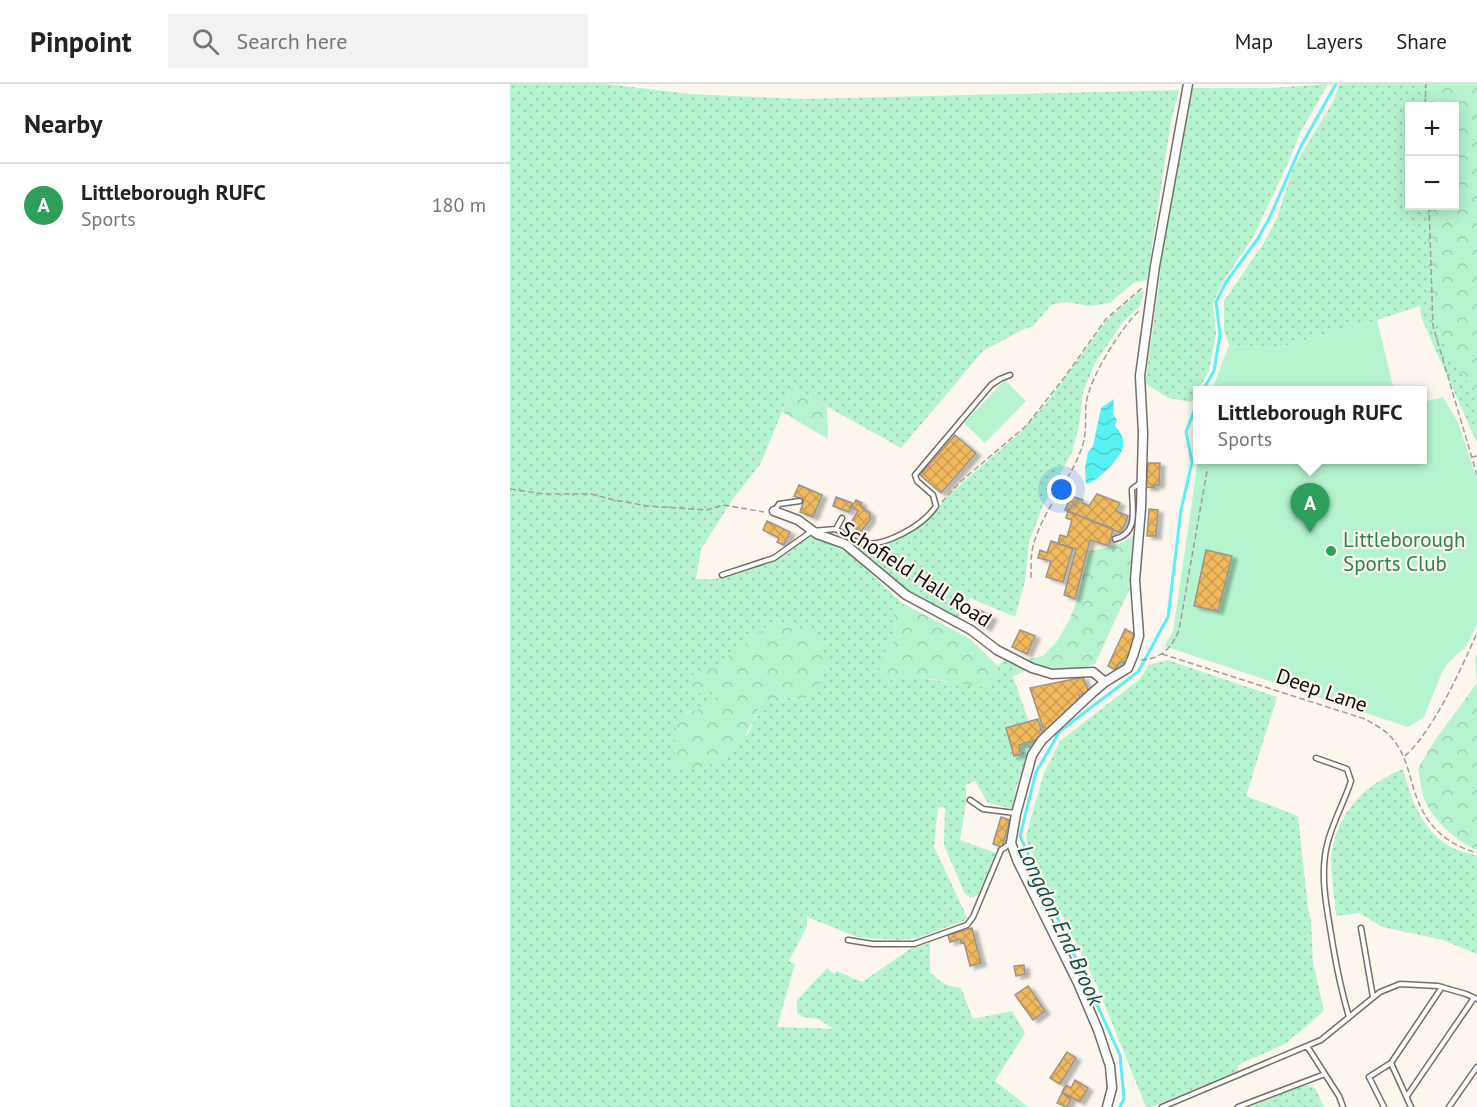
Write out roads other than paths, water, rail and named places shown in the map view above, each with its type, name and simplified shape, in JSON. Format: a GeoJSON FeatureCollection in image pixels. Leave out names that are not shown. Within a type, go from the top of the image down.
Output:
{"type":"FeatureCollection","features":[{"type":"Feature","properties":{"kind":"street"},"geometry":{"type":"LineString","coordinates":[[1107,1107],[1112,1088],[1110,1066],[1098,1030],[1011,843],[1016,813],[1032,755],[1042,740],[1105,682],[1128,668],[1139,636],[1135,580],[1141,508],[1143,433],[1140,376],[1152,286],[1188,84]]}},
{"type":"Feature","properties":{"kind":"street","name":"Schofield Hall Road"},"geometry":{"type":"LineString","coordinates":[[774,511],[798,520],[813,531],[845,544],[906,595],[971,630],[997,650],[1032,668],[1053,674],[1093,672],[1105,682]]}},
{"type":"Feature","properties":{"kind":"lane"},"geometry":{"type":"LineString","coordinates":[[722,575],[774,558],[813,531],[836,529],[858,543],[877,543],[894,538],[916,526],[936,506],[933,495],[917,481],[915,475],[991,385],[1010,375]]}},
{"type":"Feature","properties":{"kind":"lane"},"geometry":{"type":"LineString","coordinates":[[1114,539],[1123,537],[1130,528],[1132,489],[1141,483]]}},
{"type":"Feature","properties":{"kind":"lane"},"geometry":{"type":"LineString","coordinates":[[774,511],[779,504],[800,501]]}},
{"type":"Feature","properties":{"kind":"lane"},"geometry":{"type":"LineString","coordinates":[[836,529],[842,518]]}},
{"type":"Feature","properties":{"kind":"lane"},"geometry":{"type":"LineString","coordinates":[[1316,759],[1347,769],[1351,781],[1327,847],[1324,874],[1327,912],[1339,982],[1349,1017]]}},
{"type":"Feature","properties":{"kind":"lane"},"geometry":{"type":"LineString","coordinates":[[970,800],[983,809],[1016,813]]}},
{"type":"Feature","properties":{"kind":"lane"},"geometry":{"type":"LineString","coordinates":[[848,940],[873,944],[914,944],[966,925],[973,917],[1001,850],[1011,843]]}},
{"type":"Feature","properties":{"kind":"lane"},"geometry":{"type":"LineString","coordinates":[[1361,928],[1373,998]]}},
{"type":"Feature","properties":{"kind":"lane"},"geometry":{"type":"LineString","coordinates":[[1162,1107],[1321,1040],[1380,992],[1400,984],[1442,987],[1476,999],[1406,1096]]}},
{"type":"Feature","properties":{"kind":"lane"},"geometry":{"type":"LineString","coordinates":[[1384,1107],[1369,1077],[1391,1063],[1442,987]]}},
{"type":"Feature","properties":{"kind":"lane"},"geometry":{"type":"LineString","coordinates":[[1307,1046],[1339,1096],[1343,1107]]}},
{"type":"Feature","properties":{"kind":"lane"},"geometry":{"type":"LineString","coordinates":[[1391,1063],[1412,1107]]}},
{"type":"Feature","properties":{"kind":"lane"},"geometry":{"type":"LineString","coordinates":[[1449,1107],[1477,1067]]}},
{"type":"Feature","properties":{"kind":"lane"},"geometry":{"type":"LineString","coordinates":[[1238,1107],[1325,1074]]}},
{"type":"Feature","properties":{"kind":"water"},"geometry":{"type":"Polygon","coordinates":[[[1114,399],[1113,414],[1117,420],[1115,426],[1123,438],[1123,447],[1118,458],[1108,469],[1086,484],[1085,468],[1088,452],[1093,446],[1101,408],[1114,399]]]}},
{"type":"Feature","properties":{"kind":"waterway","name":"Longdon End Brook"},"geometry":{"type":"LineString","coordinates":[[1205,386],[1214,371],[1220,334],[1216,302],[1226,282],[1257,240],[1269,219],[1301,146],[1336,84]]}},
{"type":"Feature","properties":{"kind":"waterway","name":"Longdon End Brook"},"geometry":{"type":"LineString","coordinates":[[1120,1107],[1124,1098],[1120,1055],[1020,836],[1036,772],[1060,731],[1138,672],[1168,617],[1181,510],[1192,462],[1186,432],[1193,414]]}},
{"type":"Feature","properties":{"kind":"place","name":"Littleborough RUFC"},"geometry":{"type":"Point","coordinates":[1310,533]}},
{"type":"Feature","properties":{"kind":"place","name":"Littleborough Sports Club"},"geometry":{"type":"Point","coordinates":[1331,551]}}]}
